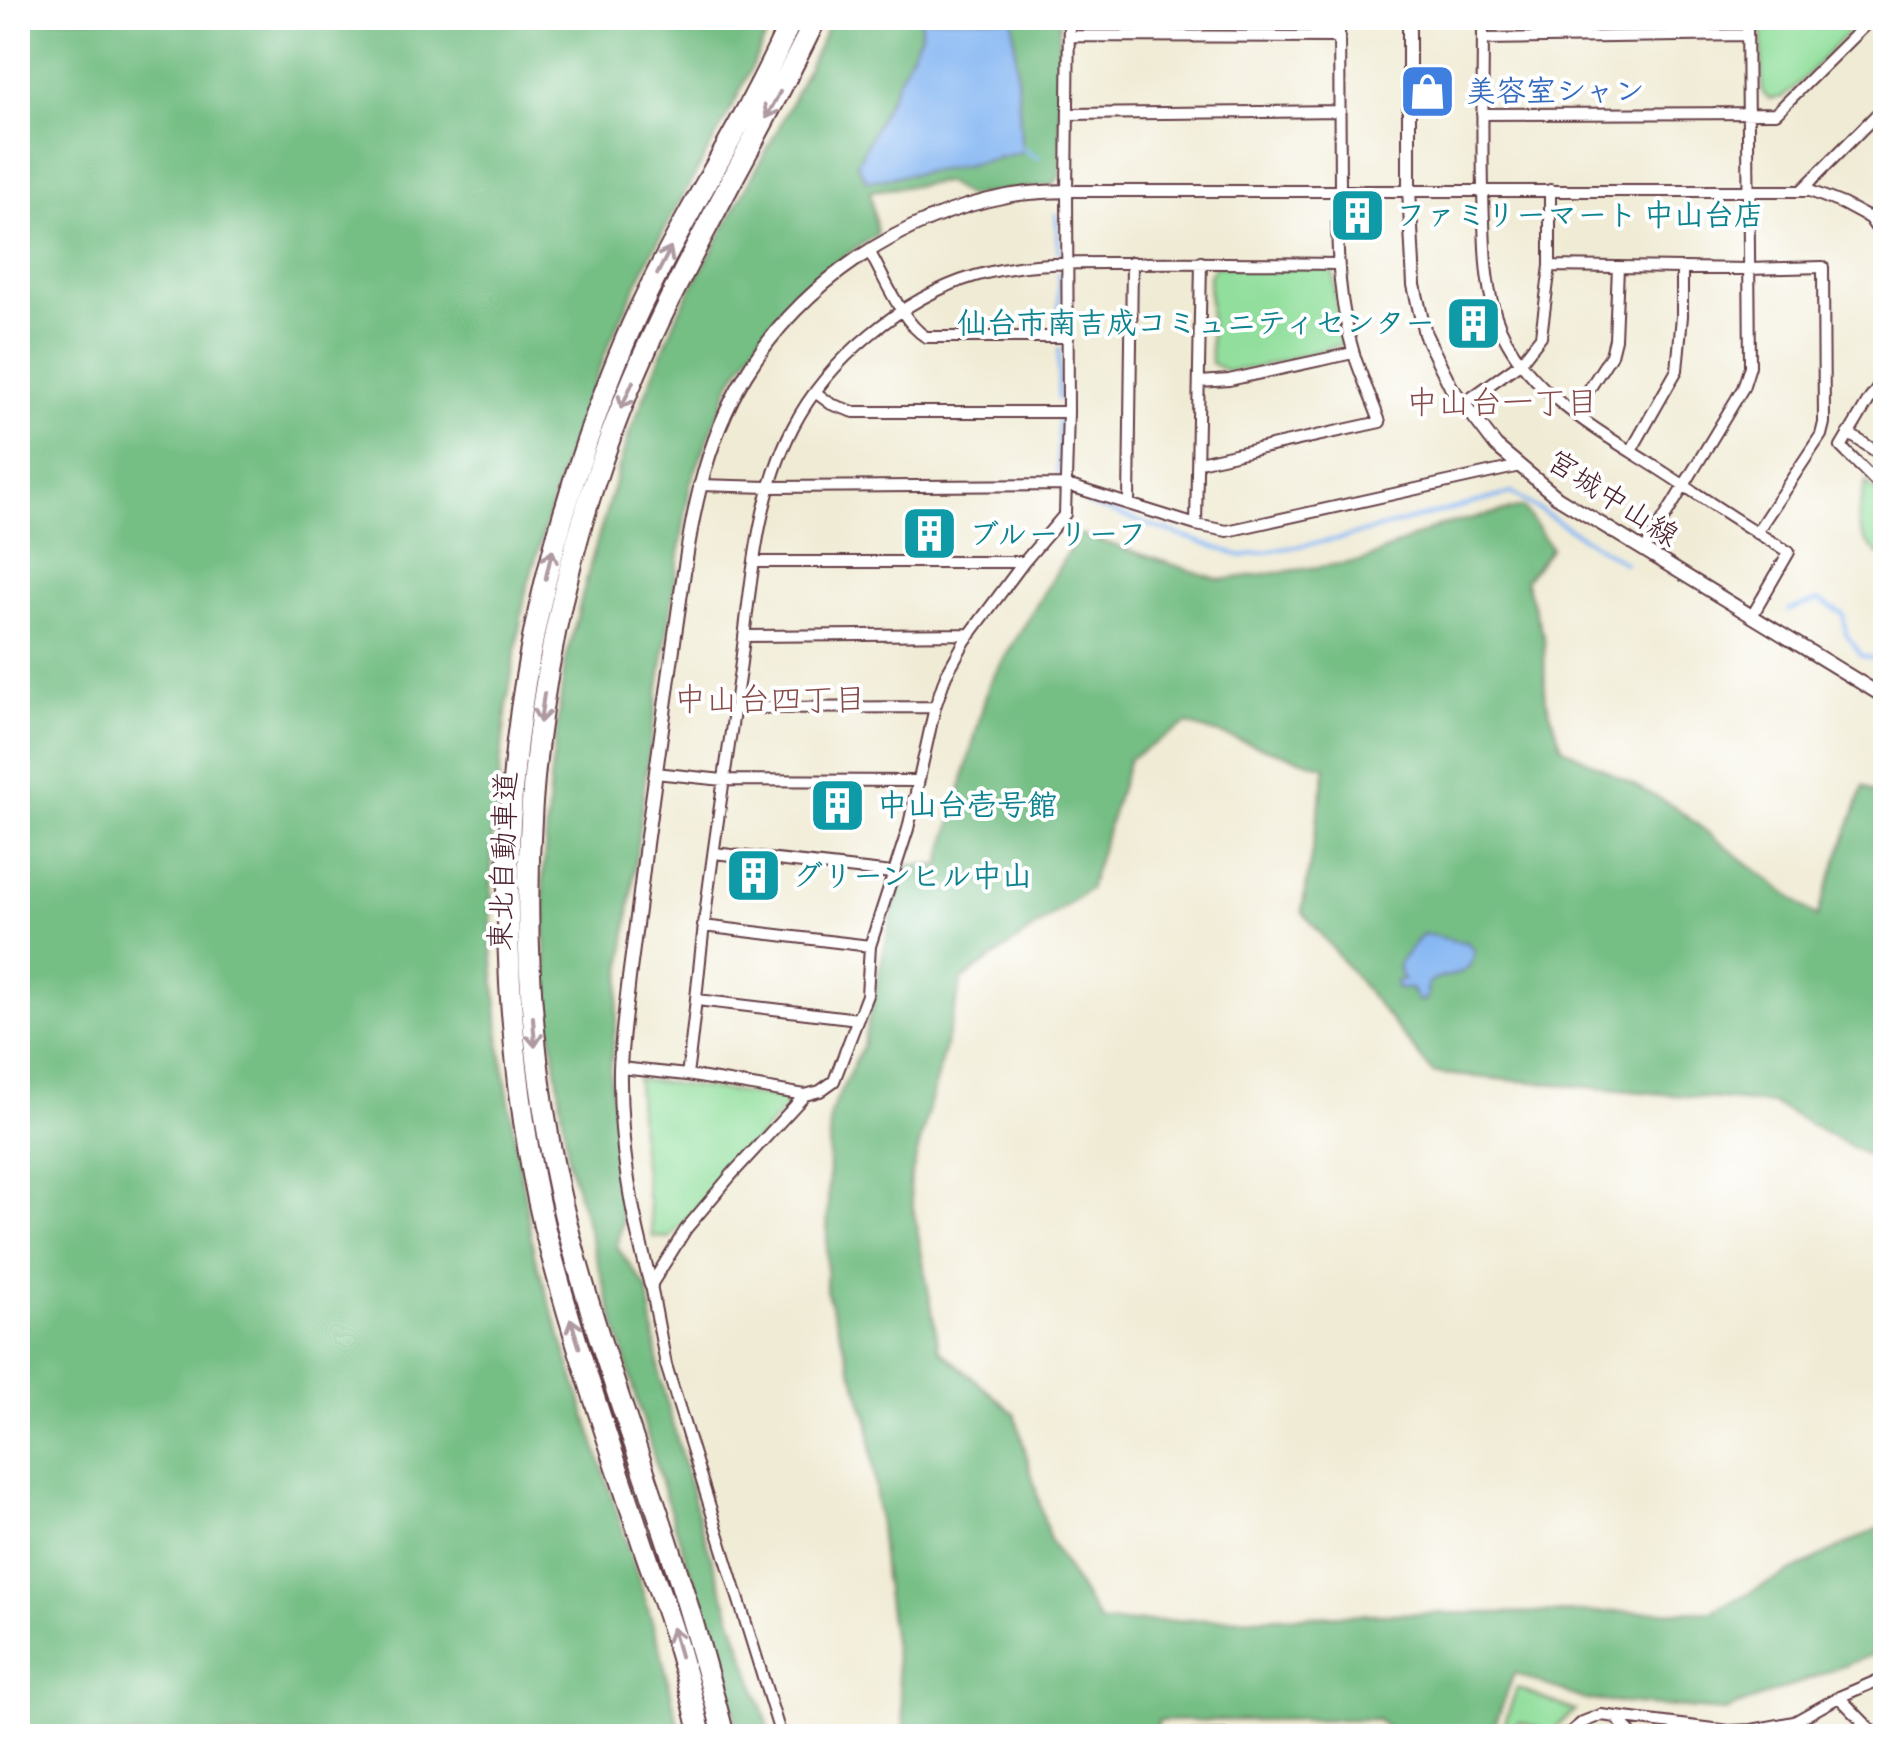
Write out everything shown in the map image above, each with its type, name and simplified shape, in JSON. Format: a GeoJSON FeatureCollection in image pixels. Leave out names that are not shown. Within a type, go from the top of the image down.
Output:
{"type":"FeatureCollection","features":[{"type":"Feature","properties":{"kind":"highway","name":"東北自動車道"},"geometry":{"type":"LineString","coordinates":[[700,1736],[673,1631],[560,1284],[532,1171],[520,1110],[514,1043],[507,909],[510,810],[514,752],[537,616],[554,542],[605,391],[653,282],[792,18]]}},
{"type":"Feature","properties":{"kind":"highway","name":"東北自動車道"},"geometry":{"type":"LineString","coordinates":[[724,1736],[674,1562],[597,1333],[558,1184],[535,1041],[528,899],[530,822],[541,719],[557,627],[586,515],[622,406],[671,298],[816,18]]}},
{"type":"Feature","properties":{"kind":"street"},"geometry":{"type":"LineString","coordinates":[[620,1068],[687,1075],[805,1096],[834,1081],[868,996],[870,946],[908,828],[934,708],[946,676],[971,634],[1064,514],[1069,18]]}},
{"type":"Feature","properties":{"kind":"street"},"geometry":{"type":"LineString","coordinates":[[1340,18],[1340,190]]}},
{"type":"Feature","properties":{"kind":"street","name":"宮城中山線"},"geometry":{"type":"LineString","coordinates":[[1409,18],[1409,190],[1414,285],[1424,334],[1451,386],[1496,446],[1557,496],[1886,698]]}},
{"type":"Feature","properties":{"kind":"street"},"geometry":{"type":"LineString","coordinates":[[1482,18],[1485,266],[1500,328],[1520,362],[1574,413],[1789,552],[1752,616]]}},
{"type":"Feature","properties":{"kind":"street"},"geometry":{"type":"LineString","coordinates":[[1645,550],[1743,388],[1750,366],[1748,18]]}},
{"type":"Feature","properties":{"kind":"street"},"geometry":{"type":"LineString","coordinates":[[1482,114],[1776,113],[1872,18]]}},
{"type":"Feature","properties":{"kind":"street"},"geometry":{"type":"LineString","coordinates":[[1482,39],[1748,35]]}},
{"type":"Feature","properties":{"kind":"street"},"geometry":{"type":"LineString","coordinates":[[1070,36],[1340,37]]}},
{"type":"Feature","properties":{"kind":"street"},"geometry":{"type":"LineString","coordinates":[[1801,191],[1886,105]]}},
{"type":"Feature","properties":{"kind":"street"},"geometry":{"type":"LineString","coordinates":[[1068,114],[1340,112]]}},
{"type":"Feature","properties":{"kind":"street"},"geometry":{"type":"LineString","coordinates":[[1464,403],[1520,362],[1540,336],[1550,266],[1550,190]]}},
{"type":"Feature","properties":{"kind":"street"},"geometry":{"type":"LineString","coordinates":[[781,1736],[666,1365],[626,1178],[620,1068],[656,773],[699,485],[725,413],[747,372],[812,293],[869,252],[928,218],[1009,195],[1067,191],[1810,191],[1868,218],[1886,241]]}},
{"type":"Feature","properties":{"kind":"street"},"geometry":{"type":"LineString","coordinates":[[1868,218],[1886,203]]}},
{"type":"Feature","properties":{"kind":"street"},"geometry":{"type":"LineString","coordinates":[[1199,462],[1380,422],[1353,352],[1337,264],[1337,204]]}},
{"type":"Feature","properties":{"kind":"street"},"geometry":{"type":"LineString","coordinates":[[869,252],[918,332],[926,337],[1068,337]]}},
{"type":"Feature","properties":{"kind":"street"},"geometry":{"type":"LineString","coordinates":[[1129,504],[1132,262]]}},
{"type":"Feature","properties":{"kind":"street"},"geometry":{"type":"LineString","coordinates":[[1196,525],[1201,262]]}},
{"type":"Feature","properties":{"kind":"street"},"geometry":{"type":"LineString","coordinates":[[687,1075],[722,780],[754,562],[769,488],[794,426],[815,392],[856,345],[914,303],[974,276],[1027,264],[1337,264]]}},
{"type":"Feature","properties":{"kind":"street"},"geometry":{"type":"LineString","coordinates":[[1550,266],[1823,268],[1824,423],[1756,533]]}},
{"type":"Feature","properties":{"kind":"street"},"geometry":{"type":"LineString","coordinates":[[1574,413],[1611,356],[1618,267]]}},
{"type":"Feature","properties":{"kind":"street"},"geometry":{"type":"LineString","coordinates":[[1631,450],[1676,370],[1680,354],[1682,268]]}},
{"type":"Feature","properties":{"kind":"street"},"geometry":{"type":"LineString","coordinates":[[1200,382],[1229,380],[1353,352]]}},
{"type":"Feature","properties":{"kind":"street"},"geometry":{"type":"LineString","coordinates":[[1886,378],[1842,447],[1886,492]]}},
{"type":"Feature","properties":{"kind":"street"},"geometry":{"type":"LineString","coordinates":[[815,392],[830,404],[854,412],[1068,412]]}},
{"type":"Feature","properties":{"kind":"street"},"geometry":{"type":"LineString","coordinates":[[1848,434],[1886,458]]}},
{"type":"Feature","properties":{"kind":"street"},"geometry":{"type":"LineString","coordinates":[[699,485],[1067,485],[1196,525],[1226,530],[1520,466]]}},
{"type":"Feature","properties":{"kind":"street"},"geometry":{"type":"LineString","coordinates":[[754,562],[1024,562]]}},
{"type":"Feature","properties":{"kind":"street"},"geometry":{"type":"LineString","coordinates":[[744,636],[971,634]]}},
{"type":"Feature","properties":{"kind":"street"},"geometry":{"type":"LineString","coordinates":[[734,708],[934,708]]}},
{"type":"Feature","properties":{"kind":"street"},"geometry":{"type":"LineString","coordinates":[[656,773],[722,780],[917,781]]}},
{"type":"Feature","properties":{"kind":"street"},"geometry":{"type":"LineString","coordinates":[[714,853],[892,874]]}},
{"type":"Feature","properties":{"kind":"street"},"geometry":{"type":"LineString","coordinates":[[704,926],[870,946]]}},
{"type":"Feature","properties":{"kind":"street"},"geometry":{"type":"LineString","coordinates":[[697,1000],[858,1020]]}},
{"type":"Feature","properties":{"kind":"street"},"geometry":{"type":"LineString","coordinates":[[651,1284],[686,1229],[805,1096]]}},
{"type":"Feature","properties":{"kind":"street"},"geometry":{"type":"LineString","coordinates":[[1566,1736],[1600,1714],[1754,1733],[1794,1722],[1886,1677]]}},
{"type":"Feature","properties":{"kind":"street"},"geometry":{"type":"LineString","coordinates":[[1839,1697],[1877,1736]]}},
{"type":"Feature","properties":{"kind":"street"},"geometry":{"type":"LineString","coordinates":[[1617,1718],[1633,1736]]}},
{"type":"Feature","properties":{"kind":"street"},"geometry":{"type":"LineString","coordinates":[[1167,1736],[1374,1736]]}},
{"type":"Feature","properties":{"kind":"green space"},"geometry":{"type":"Polygon","coordinates":[[[18,18],[775,18],[735,102],[648,260],[609,344],[567,453],[525,595],[507,703],[492,844],[491,940],[501,1051],[534,1254],[660,1646],[681,1736],[18,1736],[18,18]]]}},
{"type":"Feature","properties":{"kind":"green space"},"geometry":{"type":"Polygon","coordinates":[[[832,18],[921,18],[921,34],[867,181],[1022,152],[1013,18],[1059,18],[1061,176],[1052,185],[966,196],[945,182],[870,191],[877,234],[829,267],[768,326],[731,382],[690,484],[646,773],[610,1071],[622,1225],[617,1247],[648,1290],[660,1377],[700,1524],[772,1736],[739,1736],[728,1686],[662,1486],[569,1163],[548,1008],[543,879],[550,781],[565,664],[629,435],[679,311],[778,129],[832,18]]]}},
{"type":"Feature","properties":{"kind":"green space"},"geometry":{"type":"Polygon","coordinates":[[[1762,18],[1862,18],[1794,88],[1783,97],[1769,99],[1762,92],[1762,18]]]}},
{"type":"Feature","properties":{"kind":"green space"},"geometry":{"type":"Polygon","coordinates":[[[1215,266],[1333,268],[1343,344],[1255,368],[1227,371],[1211,363],[1209,276],[1215,266]]]}},
{"type":"Feature","properties":{"kind":"green space"},"geometry":{"type":"Polygon","coordinates":[[[1866,482],[1885,502],[1885,559],[1861,534],[1859,516],[1866,482]]]}},
{"type":"Feature","properties":{"kind":"green space"},"geometry":{"type":"Polygon","coordinates":[[[1523,507],[1551,548],[1525,580],[1544,639],[1545,697],[1562,747],[1672,805],[1817,917],[1864,786],[1885,800],[1885,1165],[1773,1104],[1433,1073],[1302,911],[1326,767],[1187,724],[1129,759],[1089,889],[962,980],[909,1185],[939,1349],[1015,1414],[1050,1541],[1100,1623],[1375,1614],[1712,1611],[1885,1525],[1885,1650],[1725,1711],[1585,1700],[1514,1673],[1491,1736],[1396,1736],[1378,1719],[1158,1721],[1157,1736],[906,1736],[884,1576],[869,1423],[826,1290],[830,1114],[863,1045],[903,865],[940,866],[989,684],[1079,534],[1220,580],[1363,561],[1438,526],[1523,507]]]}},
{"type":"Feature","properties":{"kind":"green space"},"geometry":{"type":"Polygon","coordinates":[[[637,1079],[788,1099],[787,1106],[670,1238],[653,1237],[641,1151],[637,1079]]]}},
{"type":"Feature","properties":{"kind":"green space"},"geometry":{"type":"Polygon","coordinates":[[[1517,1688],[1575,1711],[1551,1731],[1519,1722],[1511,1736],[1501,1734],[1517,1688]]]}},
{"type":"Feature","properties":{"kind":"water"},"geometry":{"type":"Polygon","coordinates":[[[921,18],[1013,18],[1022,152],[867,181],[857,164],[921,34],[921,18]]]}},
{"type":"Feature","properties":{"kind":"water"},"geometry":{"type":"Polygon","coordinates":[[[1423,934],[1467,942],[1475,951],[1463,972],[1428,983],[1427,999],[1419,1002],[1411,989],[1396,989],[1396,981],[1404,980],[1399,962],[1423,934]]]}},
{"type":"Feature","properties":{"kind":"waterway"},"geometry":{"type":"LineString","coordinates":[[1022,148],[1039,158]]}},
{"type":"Feature","properties":{"kind":"waterway"},"geometry":{"type":"LineString","coordinates":[[1056,214],[1059,252]]}},
{"type":"Feature","properties":{"kind":"waterway"},"geometry":{"type":"LineString","coordinates":[[1059,274],[1059,327]]}},
{"type":"Feature","properties":{"kind":"waterway"},"geometry":{"type":"LineString","coordinates":[[1058,399],[1059,349]]}},
{"type":"Feature","properties":{"kind":"waterway"},"geometry":{"type":"LineString","coordinates":[[1058,420],[1058,481]]}},
{"type":"Feature","properties":{"kind":"waterway"},"geometry":{"type":"LineString","coordinates":[[1087,504],[1242,556],[1339,539],[1512,493],[1624,563]]}},
{"type":"Feature","properties":{"kind":"waterway"},"geometry":{"type":"LineString","coordinates":[[1789,610],[1819,600],[1843,614],[1847,635],[1862,656],[1886,661]]}},
{"type":"Feature","properties":{"kind":"place","name":"美容室シャン"},"geometry":{"type":"Point","coordinates":[1427,91]}},
{"type":"Feature","properties":{"kind":"place","name":"ファミリーマート 中山台店"},"geometry":{"type":"Point","coordinates":[1357,215]}},
{"type":"Feature","properties":{"kind":"place","name":"仙台市南吉成コミュニティセンター"},"geometry":{"type":"Point","coordinates":[1474,323]}},
{"type":"Feature","properties":{"kind":"place","name":"ブルーリーフ"},"geometry":{"type":"Point","coordinates":[930,534]}},
{"type":"Feature","properties":{"kind":"place","name":"中山台壱号館"},"geometry":{"type":"Point","coordinates":[838,805]}},
{"type":"Feature","properties":{"kind":"place","name":"グリーンヒル中山"},"geometry":{"type":"Point","coordinates":[754,876]}},
{"type":"Feature","properties":{"kind":"district","name":"中山台一丁目"},"geometry":{"type":"Point","coordinates":[1502,402]}},
{"type":"Feature","properties":{"kind":"district","name":"中山台四丁目"},"geometry":{"type":"Point","coordinates":[770,699]}}]}
